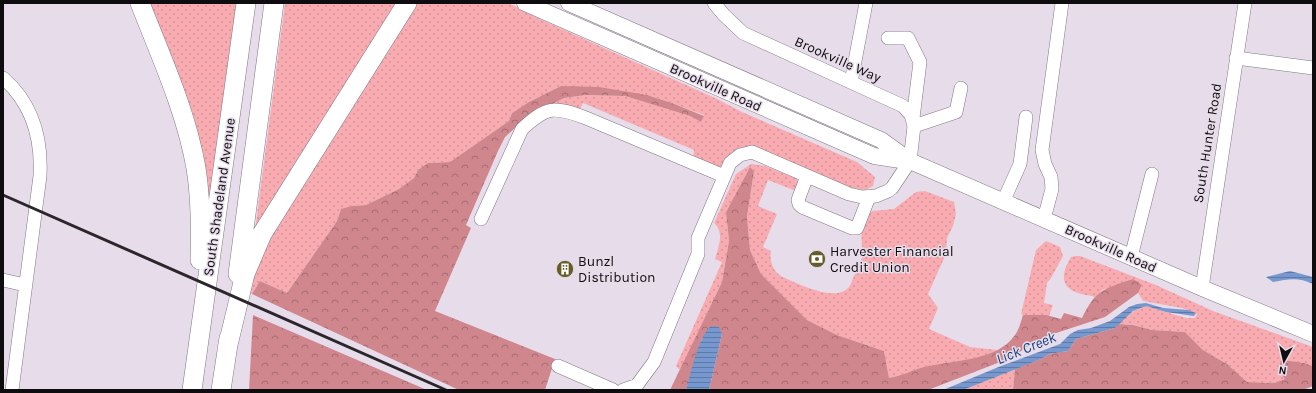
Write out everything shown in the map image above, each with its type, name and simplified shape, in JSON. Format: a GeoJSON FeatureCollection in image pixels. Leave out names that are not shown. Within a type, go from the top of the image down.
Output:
{"type":"FeatureCollection","features":[{"type":"Feature","properties":{"kind":"highway"},"geometry":{"type":"LineString","coordinates":[[140,3],[182,113],[196,168],[201,233],[197,356]]}},
{"type":"Feature","properties":{"kind":"highway","name":"South Shadeland Avenue"},"geometry":{"type":"LineString","coordinates":[[192,390],[246,3]]}},
{"type":"Feature","properties":{"kind":"highway","name":"South Shadeland Avenue"},"geometry":{"type":"LineString","coordinates":[[222,390],[274,3]]}},
{"type":"Feature","properties":{"kind":"highway"},"geometry":{"type":"LineString","coordinates":[[227,349],[245,274],[262,234],[407,3]]}},
{"type":"Feature","properties":{"kind":"main road","name":"Brookville Road"},"geometry":{"type":"LineString","coordinates":[[525,3],[874,156],[910,162],[1202,288],[1313,334]]}},
{"type":"Feature","properties":{"kind":"main road","name":"Brookville Road"},"geometry":{"type":"LineString","coordinates":[[569,3],[881,140],[910,162]]}},
{"type":"Feature","properties":{"kind":"street","name":"Brookville Way"},"geometry":{"type":"LineString","coordinates":[[714,3],[743,33],[900,104],[909,111],[913,122]]}},
{"type":"Feature","properties":{"kind":"street"},"geometry":{"type":"LineString","coordinates":[[851,82],[866,3]]}},
{"type":"Feature","properties":{"kind":"street"},"geometry":{"type":"LineString","coordinates":[[1044,219],[1052,189],[1051,177],[1045,164],[1042,150],[1062,3]]}},
{"type":"Feature","properties":{"kind":"street","name":"South Hunter Road"},"geometry":{"type":"LineString","coordinates":[[1202,288],[1244,3]]}},
{"type":"Feature","properties":{"kind":"street"},"geometry":{"type":"LineString","coordinates":[[623,390],[637,385],[654,362],[698,254],[698,238],[730,164],[740,155],[752,152],[853,196],[869,197],[884,193],[892,188],[910,162],[920,62],[908,38],[888,38]]}},
{"type":"Feature","properties":{"kind":"street"},"geometry":{"type":"LineString","coordinates":[[1236,58],[1313,68]]}},
{"type":"Feature","properties":{"kind":"street"},"geometry":{"type":"LineString","coordinates":[[3,78],[27,107],[39,140],[41,158],[40,176],[12,390]]}},
{"type":"Feature","properties":{"kind":"street"},"geometry":{"type":"LineString","coordinates":[[913,122],[956,112],[961,88]]}},
{"type":"Feature","properties":{"kind":"street"},"geometry":{"type":"LineString","coordinates":[[481,219],[522,129],[534,119],[553,109],[568,111],[586,118],[724,176]]}},
{"type":"Feature","properties":{"kind":"street"},"geometry":{"type":"LineString","coordinates":[[1003,202],[1020,164],[1026,117]]}},
{"type":"Feature","properties":{"kind":"street"},"geometry":{"type":"LineString","coordinates":[[1131,257],[1152,174]]}},
{"type":"Feature","properties":{"kind":"street"},"geometry":{"type":"LineString","coordinates":[[807,176],[798,200],[799,204],[802,207],[852,228],[857,228],[869,197]]}},
{"type":"Feature","properties":{"kind":"street"},"geometry":{"type":"LineString","coordinates":[[3,280],[25,285]]}},
{"type":"Feature","properties":{"kind":"street"},"geometry":{"type":"LineString","coordinates":[[558,366],[613,390]]}},
{"type":"Feature","properties":{"kind":"shaded area"},"geometry":{"type":"Polygon","coordinates":[[[148,3],[237,3],[208,238],[148,3]]]}},
{"type":"Feature","properties":{"kind":"shaded area"},"geometry":{"type":"Polygon","coordinates":[[[285,3],[401,3],[254,238],[285,3]]]}},
{"type":"Feature","properties":{"kind":"shaded area"},"geometry":{"type":"Polygon","coordinates":[[[416,3],[508,3],[532,13],[533,16],[715,98],[742,112],[857,162],[875,177],[873,186],[865,190],[841,186],[749,146],[732,152],[720,169],[693,159],[694,150],[583,103],[579,111],[548,106],[564,98],[585,95],[625,96],[690,116],[701,122],[704,115],[647,95],[561,86],[529,102],[512,113],[509,121],[450,162],[428,163],[418,170],[414,178],[399,189],[366,205],[352,206],[341,210],[337,221],[287,293],[260,281],[252,294],[248,292],[265,246],[416,3]]]}},
{"type":"Feature","properties":{"kind":"shaded area"},"geometry":{"type":"Polygon","coordinates":[[[751,164],[765,166],[797,179],[798,187],[796,191],[768,180],[758,206],[777,214],[763,247],[771,251],[771,259],[775,271],[781,276],[808,288],[827,293],[843,291],[849,287],[862,259],[862,230],[872,211],[894,209],[916,192],[925,191],[954,202],[956,214],[953,226],[947,238],[946,254],[928,294],[938,308],[929,329],[970,347],[997,350],[980,357],[925,367],[889,378],[884,351],[837,335],[807,320],[761,274],[750,250],[747,217],[754,171],[750,167],[726,212],[729,241],[722,282],[680,370],[676,366],[722,262],[715,259],[720,235],[714,223],[736,174],[751,164]]]}},
{"type":"Feature","properties":{"kind":"shaded area"},"geometry":{"type":"Polygon","coordinates":[[[1046,241],[1060,247],[1063,256],[1047,283],[1044,303],[1053,305],[1049,316],[1023,315],[1021,314],[1036,250],[1046,241]]]}},
{"type":"Feature","properties":{"kind":"shaded area"},"geometry":{"type":"Polygon","coordinates":[[[1080,256],[1156,285],[1213,311],[1313,347],[1313,366],[1304,363],[1285,379],[1274,383],[1247,382],[1227,364],[1203,350],[1185,332],[1152,330],[1133,325],[1118,324],[1134,311],[1146,306],[1186,318],[1195,318],[1197,314],[1182,308],[1143,301],[1138,293],[1142,285],[1104,289],[1095,297],[1073,291],[1067,286],[1064,274],[1071,257],[1080,256]]]}},
{"type":"Feature","properties":{"kind":"shaded area"},"geometry":{"type":"Polygon","coordinates":[[[1015,369],[1013,390],[963,390],[1015,369]]]}},
{"type":"Feature","properties":{"kind":"green space"},"geometry":{"type":"Polygon","coordinates":[[[561,86],[599,87],[647,95],[704,116],[701,122],[690,116],[625,96],[585,95],[564,98],[548,106],[523,121],[505,137],[466,225],[471,228],[435,311],[555,359],[545,390],[459,390],[252,294],[260,281],[287,293],[337,221],[341,209],[352,206],[366,205],[399,189],[414,178],[418,170],[428,163],[450,162],[509,121],[512,113],[529,102],[561,86]]]}},
{"type":"Feature","properties":{"kind":"green space"},"geometry":{"type":"Polygon","coordinates":[[[750,167],[754,171],[747,217],[750,250],[761,274],[807,320],[837,335],[884,351],[889,378],[924,367],[961,361],[986,355],[998,350],[1007,344],[1015,335],[1023,315],[1046,315],[1061,319],[1064,313],[1082,318],[1092,301],[1102,291],[1133,279],[1142,285],[1138,293],[1105,317],[1047,336],[1028,346],[1013,357],[928,390],[709,390],[722,334],[702,338],[686,390],[670,390],[722,282],[729,241],[726,212],[750,167]]]}},
{"type":"Feature","properties":{"kind":"green space"},"geometry":{"type":"Polygon","coordinates":[[[253,315],[427,390],[249,390],[253,315]]]}},
{"type":"Feature","properties":{"kind":"green space"},"geometry":{"type":"Polygon","coordinates":[[[1118,324],[1133,325],[1152,330],[1185,332],[1203,350],[1227,364],[1247,382],[1274,383],[1285,379],[1279,370],[1281,360],[1304,363],[1313,366],[1313,386],[1303,390],[1013,390],[1015,369],[1041,359],[1049,354],[1068,351],[1076,339],[1115,328],[1118,324]]]}},
{"type":"Feature","properties":{"kind":"water"},"geometry":{"type":"Polygon","coordinates":[[[1290,271],[1313,277],[1313,284],[1303,280],[1293,279],[1273,282],[1266,277],[1290,271]]]}},
{"type":"Feature","properties":{"kind":"water","name":"Lick Creek"},"geometry":{"type":"Polygon","coordinates":[[[1146,303],[1163,308],[1188,310],[1196,313],[1194,316],[1166,312],[1146,306],[1133,311],[1115,328],[1076,339],[1068,351],[1049,354],[1041,359],[963,390],[943,390],[1060,344],[1070,334],[1078,330],[1091,328],[1110,321],[1129,307],[1146,303]]]}},
{"type":"Feature","properties":{"kind":"water"},"geometry":{"type":"Polygon","coordinates":[[[711,326],[719,327],[722,334],[709,390],[686,390],[702,338],[711,326]]]}},
{"type":"Feature","properties":{"kind":"railway"},"geometry":{"type":"LineString","coordinates":[[3,195],[446,390]]}},
{"type":"Feature","properties":{"kind":"place","name":"Harvester Financial Credit Union"},"geometry":{"type":"Point","coordinates":[817,259]}},
{"type":"Feature","properties":{"kind":"place","name":"Bunzl Distribution"},"geometry":{"type":"Point","coordinates":[565,269]}}]}
